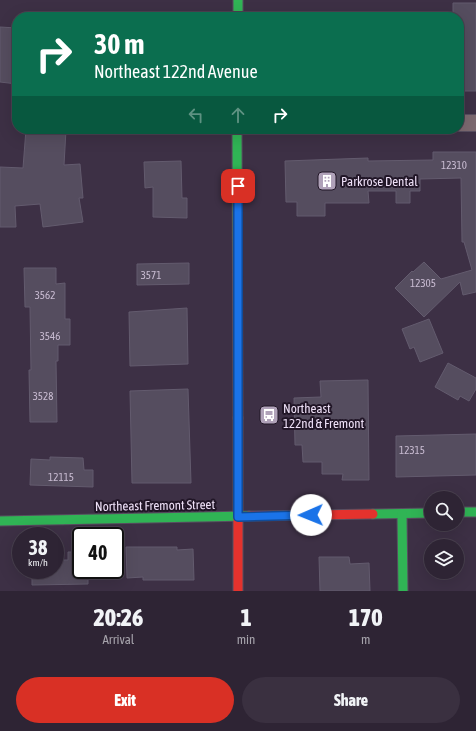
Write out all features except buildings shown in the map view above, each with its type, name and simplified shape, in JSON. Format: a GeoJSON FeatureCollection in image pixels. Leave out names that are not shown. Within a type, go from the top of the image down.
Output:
{"type":"FeatureCollection","features":[{"type":"Feature","properties":{"kind":"main road"},"geometry":{"type":"LineString","coordinates":[[238,0],[238,12]]}},
{"type":"Feature","properties":{"kind":"main road"},"geometry":{"type":"LineString","coordinates":[[237,134],[238,591]]}},
{"type":"Feature","properties":{"kind":"main road"},"geometry":{"type":"LineString","coordinates":[[464,512],[476,512]]}},
{"type":"Feature","properties":{"kind":"main road","name":"Northeast Fremont Street"},"geometry":{"type":"LineString","coordinates":[[0,521],[424,513]]}},
{"type":"Feature","properties":{"kind":"main road"},"geometry":{"type":"LineString","coordinates":[[402,514],[403,591]]}},
{"type":"Feature","properties":{"kind":"street"},"geometry":{"type":"LineString","coordinates":[[464,123],[476,123]]}},
{"type":"Feature","properties":{"kind":"traffic: fast"},"geometry":{"type":"LineString","coordinates":[[238,0],[238,12]]}},
{"type":"Feature","properties":{"kind":"traffic: fast"},"geometry":{"type":"LineString","coordinates":[[237,134],[238,418]]}},
{"type":"Feature","properties":{"kind":"traffic: fast"},"geometry":{"type":"LineString","coordinates":[[464,512],[476,512]]}},
{"type":"Feature","properties":{"kind":"traffic: fast"},"geometry":{"type":"LineString","coordinates":[[373,514],[424,513]]}},
{"type":"Feature","properties":{"kind":"traffic: fast"},"geometry":{"type":"LineString","coordinates":[[402,514],[403,591]]}},
{"type":"Feature","properties":{"kind":"traffic: fast"},"geometry":{"type":"LineString","coordinates":[[0,521],[249,516]]}},
{"type":"Feature","properties":{"kind":"traffic: jam"},"geometry":{"type":"LineString","coordinates":[[238,418],[238,591]]}},
{"type":"Feature","properties":{"kind":"traffic: jam"},"geometry":{"type":"LineString","coordinates":[[249,516],[373,514]]}},
{"type":"Feature","properties":{"kind":"place","name":"Parkrose Dental"},"geometry":{"type":"Point","coordinates":[327,181]}},
{"type":"Feature","properties":{"kind":"place","name":"Northeast 122nd & Fremont"},"geometry":{"type":"Point","coordinates":[269,415]}},
{"type":"Feature","properties":{"kind":"route"},"geometry":{"type":"LineString","coordinates":[[238,186],[238,517],[311,515]]}}]}
